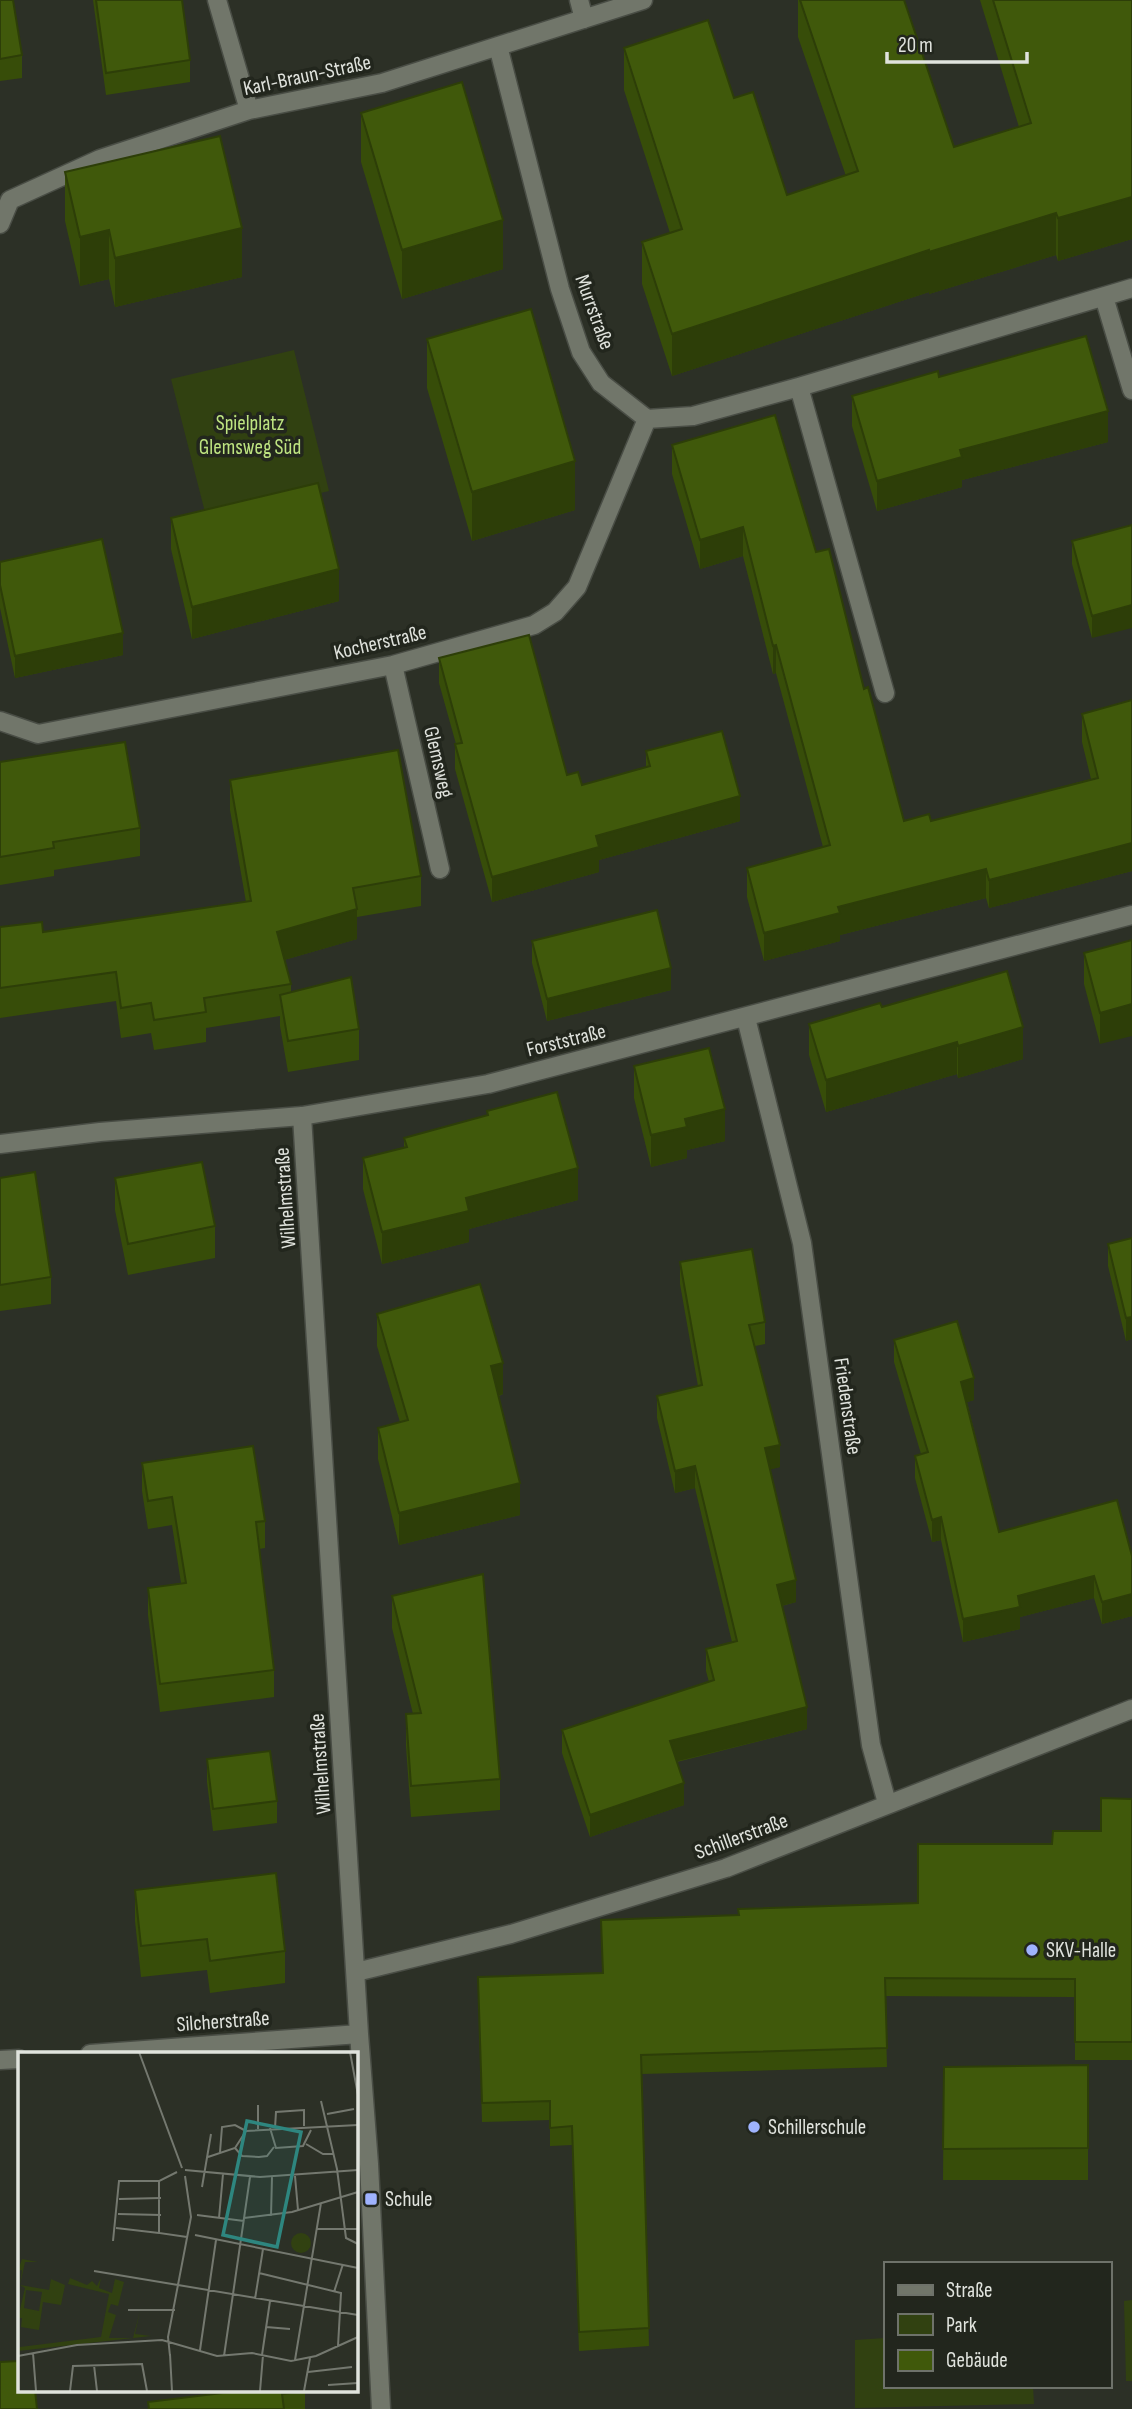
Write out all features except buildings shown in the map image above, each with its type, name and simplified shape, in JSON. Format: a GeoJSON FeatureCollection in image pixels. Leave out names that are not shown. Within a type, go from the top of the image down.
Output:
{"type":"FeatureCollection","features":[{"type":"Feature","properties":{"kind":"street"},"geometry":{"type":"LineString","coordinates":[[217,0],[249,110]]}},
{"type":"Feature","properties":{"kind":"street"},"geometry":{"type":"LineString","coordinates":[[579,0],[584,19]]}},
{"type":"Feature","properties":{"kind":"street","name":"Karl-Braun-Straße"},"geometry":{"type":"LineString","coordinates":[[0,224],[5,197],[100,159],[249,110],[382,83],[642,0]]}},
{"type":"Feature","properties":{"kind":"street","name":"Murrstraße"},"geometry":{"type":"LineString","coordinates":[[498,46],[560,289],[582,352],[601,383],[647,419]]}},
{"type":"Feature","properties":{"kind":"street"},"geometry":{"type":"LineString","coordinates":[[647,419],[692,416],[1132,288]]}},
{"type":"Feature","properties":{"kind":"street"},"geometry":{"type":"LineString","coordinates":[[1104,297],[1132,390]]}},
{"type":"Feature","properties":{"kind":"street"},"geometry":{"type":"LineString","coordinates":[[799,387],[885,693]]}},
{"type":"Feature","properties":{"kind":"street","name":"Kocherstraße"},"geometry":{"type":"LineString","coordinates":[[0,721],[38,734],[393,665],[534,625],[555,611],[577,587],[647,419]]}},
{"type":"Feature","properties":{"kind":"street","name":"Glemsweg"},"geometry":{"type":"LineString","coordinates":[[393,665],[440,869]]}},
{"type":"Feature","properties":{"kind":"street","name":"Forststraße"},"geometry":{"type":"LineString","coordinates":[[0,1144],[100,1132],[302,1116],[488,1084],[1132,915]]}},
{"type":"Feature","properties":{"kind":"street","name":"Friedenstraße"},"geometry":{"type":"LineString","coordinates":[[746,1018],[802,1243],[871,1745],[887,1803]]}},
{"type":"Feature","properties":{"kind":"street","name":"Wilhelmstraße"},"geometry":{"type":"LineString","coordinates":[[302,1116],[369,2164],[381,2409]]}},
{"type":"Feature","properties":{"kind":"street","name":"Schillerstraße"},"geometry":{"type":"LineString","coordinates":[[356,1972],[511,1934],[713,1872],[1132,1709]]}},
{"type":"Feature","properties":{"kind":"street","name":"Silcherstraße"},"geometry":{"type":"LineString","coordinates":[[117,2052],[359,2034]]}},
{"type":"Feature","properties":{"kind":"street"},"geometry":{"type":"LineString","coordinates":[[0,2060],[18,2059]]}},
{"type":"Feature","properties":{"kind":"green space","name":"Spielplatz Glemsweg Süd"},"geometry":{"type":"Polygon","coordinates":[[[294,350],[329,491],[207,520],[171,379],[294,350]]]}},
{"type":"Feature","properties":{"kind":"green space"},"geometry":{"type":"Polygon","coordinates":[[[1132,2300],[1132,2381],[1126,2381],[1124,2301],[1132,2300]]]}},
{"type":"Feature","properties":{"kind":"green space"},"geometry":{"type":"Polygon","coordinates":[[[884,2338],[884,2388],[1033,2388],[1034,2404],[855,2408],[855,2340],[884,2338]]]}},
{"type":"Feature","properties":{"kind":"place","name":"SKV-Halle"},"geometry":{"type":"Point","coordinates":[1032,1950]}},
{"type":"Feature","properties":{"kind":"place","name":"Schillerschule"},"geometry":{"type":"Point","coordinates":[754,2127]}},
{"type":"Feature","properties":{"kind":"place","name":"Schule"},"geometry":{"type":"Point","coordinates":[371,2199]}}]}
